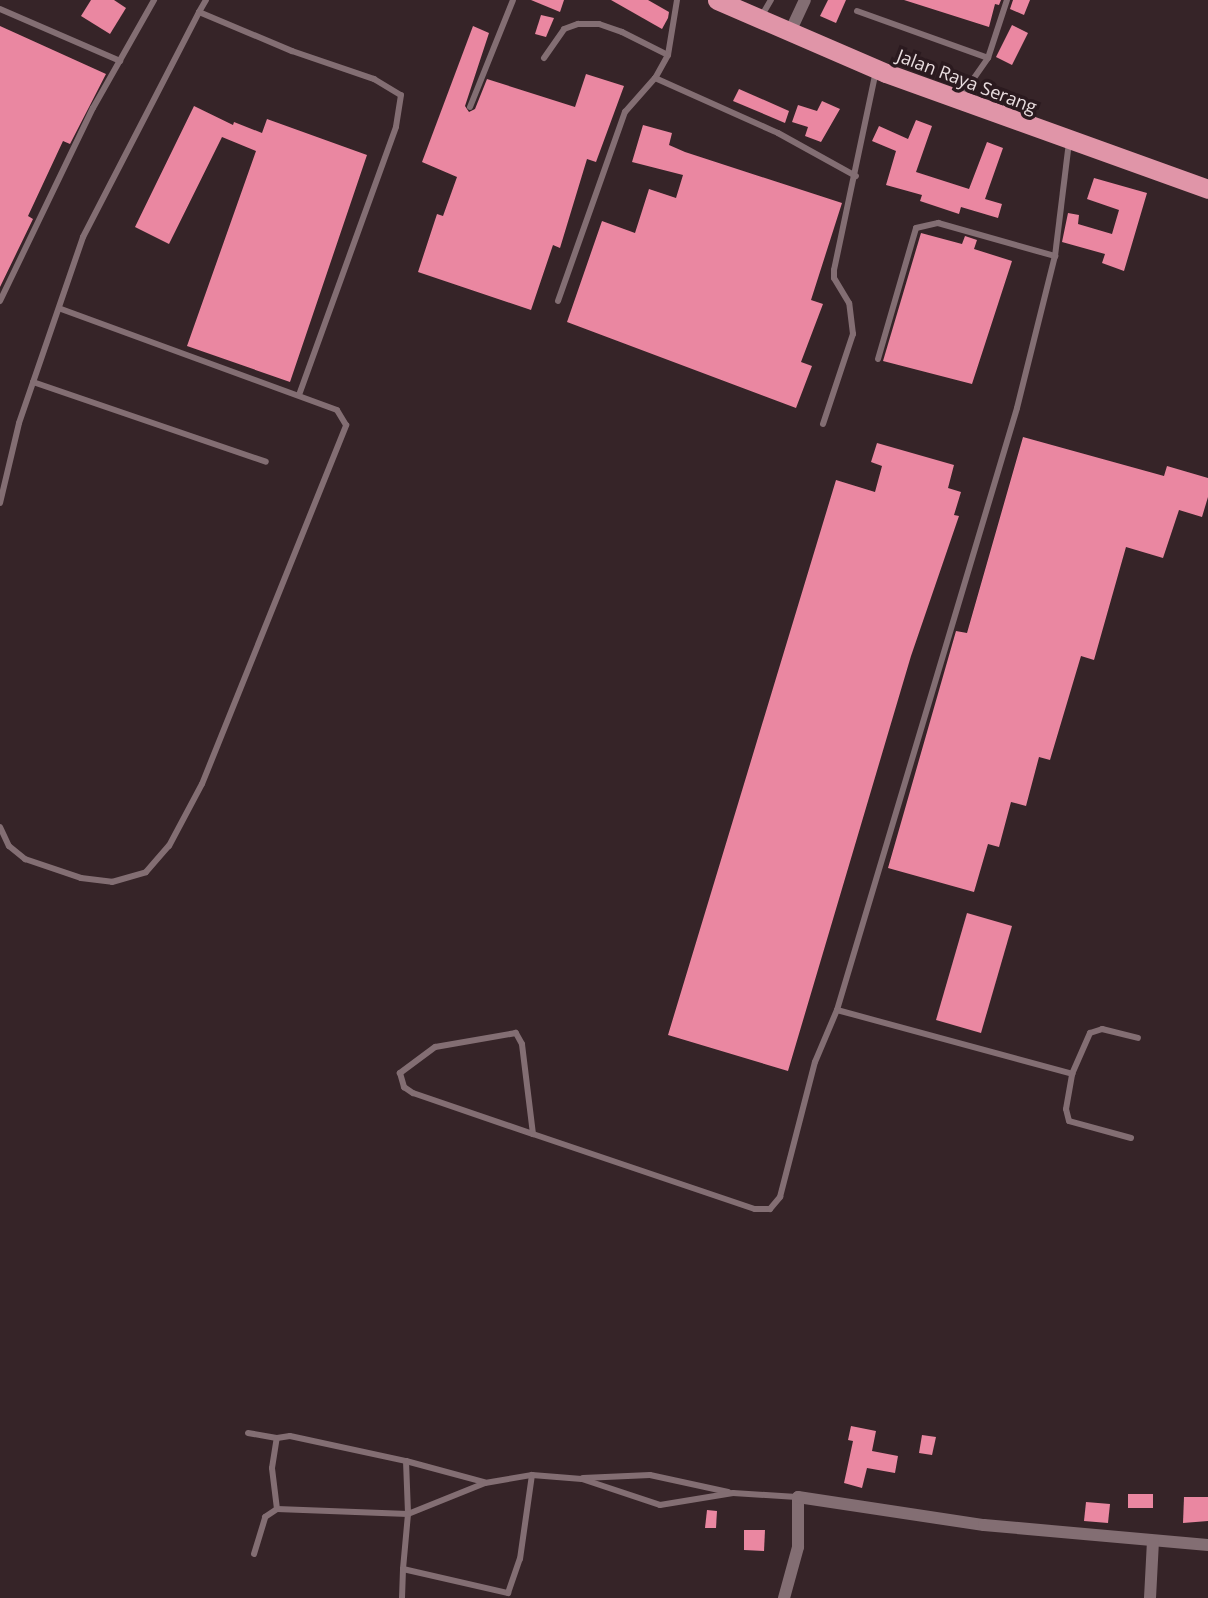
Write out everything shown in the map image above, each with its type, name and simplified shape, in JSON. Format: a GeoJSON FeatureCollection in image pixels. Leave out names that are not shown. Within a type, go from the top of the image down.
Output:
{"type":"FeatureCollection","features":[{"type":"Feature","properties":{"kind":"highway","name":"Jalan Raya Serang"},"geometry":{"type":"LineString","coordinates":[[717,0],[876,69],[1069,142],[1208,190]]}},
{"type":"Feature","properties":{"kind":"street"},"geometry":{"type":"LineString","coordinates":[[790,32],[805,0]]}},
{"type":"Feature","properties":{"kind":"street"},"geometry":{"type":"LineString","coordinates":[[784,1598],[798,1548],[798,1497],[984,1525],[1208,1545]]}},
{"type":"Feature","properties":{"kind":"street"},"geometry":{"type":"LineString","coordinates":[[1150,1598],[1153,1541]]}},
{"type":"Feature","properties":{"kind":"lane"},"geometry":{"type":"LineString","coordinates":[[0,301],[120,61],[154,0]]}},
{"type":"Feature","properties":{"kind":"lane"},"geometry":{"type":"LineString","coordinates":[[0,503],[33,382],[83,237],[206,0]]}},
{"type":"Feature","properties":{"kind":"lane"},"geometry":{"type":"LineString","coordinates":[[470,107],[513,0]]}},
{"type":"Feature","properties":{"kind":"lane"},"geometry":{"type":"LineString","coordinates":[[558,301],[625,112],[655,78],[668,55],[677,0]]}},
{"type":"Feature","properties":{"kind":"lane"},"geometry":{"type":"LineString","coordinates":[[760,19],[771,0]]}},
{"type":"Feature","properties":{"kind":"lane"},"geometry":{"type":"LineString","coordinates":[[959,99],[988,58],[1006,0]]}},
{"type":"Feature","properties":{"kind":"lane"},"geometry":{"type":"LineString","coordinates":[[0,9],[120,61]]}},
{"type":"Feature","properties":{"kind":"lane"},"geometry":{"type":"LineString","coordinates":[[857,11],[988,58]]}},
{"type":"Feature","properties":{"kind":"lane"},"geometry":{"type":"LineString","coordinates":[[200,12],[391,86],[401,95],[389,147],[299,395]]}},
{"type":"Feature","properties":{"kind":"lane"},"geometry":{"type":"LineString","coordinates":[[544,58],[564,29],[578,24],[599,24],[622,32],[668,55]]}},
{"type":"Feature","properties":{"kind":"lane"},"geometry":{"type":"LineString","coordinates":[[823,424],[853,334],[849,303],[834,278],[834,270],[856,176],[876,69]]}},
{"type":"Feature","properties":{"kind":"lane"},"geometry":{"type":"LineString","coordinates":[[655,78],[778,133],[856,176]]}},
{"type":"Feature","properties":{"kind":"lane"},"geometry":{"type":"LineString","coordinates":[[533,1134],[523,1044],[516,1033],[435,1046],[400,1073],[404,1087],[413,1093],[533,1134],[755,1209],[770,1209],[780,1197],[816,1062],[837,1010],[1017,408],[1055,257],[1069,142]]}},
{"type":"Feature","properties":{"kind":"lane"},"geometry":{"type":"LineString","coordinates":[[878,359],[916,228],[928,221],[1055,257]]}},
{"type":"Feature","properties":{"kind":"lane"},"geometry":{"type":"LineString","coordinates":[[0,827],[9,846],[25,859],[81,878],[112,882],[146,872],[169,846],[202,784],[346,425],[337,410],[59,308]]}},
{"type":"Feature","properties":{"kind":"lane"},"geometry":{"type":"LineString","coordinates":[[33,382],[266,462]]}},
{"type":"Feature","properties":{"kind":"lane"},"geometry":{"type":"LineString","coordinates":[[837,1010],[1072,1074]]}},
{"type":"Feature","properties":{"kind":"lane"},"geometry":{"type":"LineString","coordinates":[[1131,1138],[1069,1121],[1066,1109],[1072,1074],[1084,1042],[1095,1028],[1138,1038]]}},
{"type":"Feature","properties":{"kind":"lane"},"geometry":{"type":"LineString","coordinates":[[248,1433],[277,1438],[290,1436],[405,1461],[485,1483]]}},
{"type":"Feature","properties":{"kind":"lane"},"geometry":{"type":"LineString","coordinates":[[277,1438],[272,1468],[277,1508]]}},
{"type":"Feature","properties":{"kind":"lane"},"geometry":{"type":"LineString","coordinates":[[402,1598],[408,1514],[405,1461]]}},
{"type":"Feature","properties":{"kind":"lane"},"geometry":{"type":"LineString","coordinates":[[254,1553],[265,1517],[277,1508],[408,1514],[485,1483],[532,1475],[582,1479],[650,1475],[733,1493],[798,1497]]}},
{"type":"Feature","properties":{"kind":"lane"},"geometry":{"type":"LineString","coordinates":[[403,1569],[508,1593],[520,1559],[532,1475]]}},
{"type":"Feature","properties":{"kind":"lane"},"geometry":{"type":"LineString","coordinates":[[582,1479],[660,1504],[733,1493]]}},
{"type":"Feature","properties":{"kind":"building"},"geometry":{"type":"Polygon","coordinates":[[[91,0],[114,0],[126,8],[110,34],[81,16],[91,0]]]}},
{"type":"Feature","properties":{"kind":"building"},"geometry":{"type":"Polygon","coordinates":[[[531,0],[564,0],[560,12],[531,0]]]}},
{"type":"Feature","properties":{"kind":"building"},"geometry":{"type":"Polygon","coordinates":[[[611,0],[648,0],[669,12],[668,18],[662,29],[611,0]]]}},
{"type":"Feature","properties":{"kind":"building"},"geometry":{"type":"Polygon","coordinates":[[[828,0],[846,0],[836,23],[820,16],[828,0]]]}},
{"type":"Feature","properties":{"kind":"building"},"geometry":{"type":"Polygon","coordinates":[[[904,0],[1001,0],[999,5],[995,4],[989,27],[904,0]]]}},
{"type":"Feature","properties":{"kind":"building"},"geometry":{"type":"Polygon","coordinates":[[[1013,0],[1030,0],[1024,15],[1010,9],[1013,0]]]}},
{"type":"Feature","properties":{"kind":"building"},"geometry":{"type":"Polygon","coordinates":[[[541,15],[554,18],[546,37],[535,34],[541,15]]]}},
{"type":"Feature","properties":{"kind":"building"},"geometry":{"type":"Polygon","coordinates":[[[1012,25],[1028,33],[1012,65],[996,57],[1012,25]]]}},
{"type":"Feature","properties":{"kind":"building"},"geometry":{"type":"Polygon","coordinates":[[[0,26],[106,74],[70,144],[63,141],[28,216],[33,219],[0,287],[0,26]]]}},
{"type":"Feature","properties":{"kind":"building"},"geometry":{"type":"Polygon","coordinates":[[[473,26],[489,33],[465,106],[469,112],[475,109],[487,79],[575,107],[586,74],[624,86],[596,162],[587,159],[560,248],[553,245],[531,310],[418,272],[437,214],[443,216],[457,177],[422,162],[473,26]]]}},
{"type":"Feature","properties":{"kind":"building"},"geometry":{"type":"Polygon","coordinates":[[[739,89],[789,111],[785,123],[733,101],[739,89]]]}},
{"type":"Feature","properties":{"kind":"building"},"geometry":{"type":"Polygon","coordinates":[[[822,101],[840,109],[821,142],[805,136],[808,127],[792,122],[798,105],[817,111],[822,101]]]}},
{"type":"Feature","properties":{"kind":"building"},"geometry":{"type":"Polygon","coordinates":[[[194,106],[233,125],[234,122],[262,133],[267,119],[367,155],[290,382],[187,346],[256,151],[222,137],[169,244],[135,227],[194,106]]]}},
{"type":"Feature","properties":{"kind":"building"},"geometry":{"type":"Polygon","coordinates":[[[916,120],[932,126],[916,172],[969,189],[987,142],[1003,148],[985,199],[1002,204],[998,218],[961,207],[959,214],[920,201],[922,195],[886,185],[896,151],[872,141],[879,126],[908,139],[916,120]]]}},
{"type":"Feature","properties":{"kind":"building"},"geometry":{"type":"Polygon","coordinates":[[[643,125],[672,133],[669,145],[685,152],[842,203],[811,300],[823,304],[801,362],[812,366],[796,408],[567,322],[602,221],[635,233],[649,189],[676,198],[683,175],[632,162],[643,125]]]}},
{"type":"Feature","properties":{"kind":"building"},"geometry":{"type":"Polygon","coordinates":[[[1094,178],[1147,193],[1124,271],[1102,263],[1105,254],[1062,242],[1068,213],[1079,215],[1078,224],[1112,234],[1119,210],[1087,199],[1094,178]]]}},
{"type":"Feature","properties":{"kind":"building"},"geometry":{"type":"Polygon","coordinates":[[[921,233],[962,244],[965,236],[977,240],[974,249],[1012,261],[972,384],[883,361],[921,233]]]}},
{"type":"Feature","properties":{"kind":"building"},"geometry":{"type":"Polygon","coordinates":[[[1023,437],[1164,476],[1167,466],[1208,478],[1208,497],[1202,517],[1179,510],[1163,558],[1126,547],[1094,660],[1081,656],[1050,760],[1039,757],[1026,806],[1011,802],[999,847],[988,844],[974,892],[888,868],[956,631],[967,633],[1023,437]]]}},
{"type":"Feature","properties":{"kind":"building"},"geometry":{"type":"Polygon","coordinates":[[[877,443],[954,465],[948,488],[961,492],[954,515],[959,516],[911,656],[788,1071],[668,1035],[836,480],[875,492],[882,466],[871,462],[877,443]]]}},
{"type":"Feature","properties":{"kind":"building"},"geometry":{"type":"Polygon","coordinates":[[[967,913],[1012,926],[981,1033],[936,1020],[967,913]]]}},
{"type":"Feature","properties":{"kind":"building"},"geometry":{"type":"Polygon","coordinates":[[[851,1426],[876,1431],[872,1451],[898,1456],[895,1473],[867,1468],[862,1488],[844,1483],[853,1441],[848,1440],[851,1426]]]}},
{"type":"Feature","properties":{"kind":"building"},"geometry":{"type":"Polygon","coordinates":[[[922,1435],[936,1437],[932,1455],[919,1453],[922,1435]]]}},
{"type":"Feature","properties":{"kind":"building"},"geometry":{"type":"Polygon","coordinates":[[[1128,1494],[1153,1494],[1153,1508],[1128,1508],[1128,1494]]]}},
{"type":"Feature","properties":{"kind":"building"},"geometry":{"type":"Polygon","coordinates":[[[1184,1497],[1208,1497],[1208,1521],[1183,1523],[1184,1497]]]}},
{"type":"Feature","properties":{"kind":"building"},"geometry":{"type":"Polygon","coordinates":[[[1086,1502],[1110,1504],[1108,1523],[1084,1521],[1086,1502]]]}},
{"type":"Feature","properties":{"kind":"building"},"geometry":{"type":"Polygon","coordinates":[[[707,1510],[717,1511],[716,1528],[705,1528],[707,1510]]]}},
{"type":"Feature","properties":{"kind":"building"},"geometry":{"type":"Polygon","coordinates":[[[744,1530],[765,1530],[764,1551],[744,1550],[744,1530]]]}}]}
